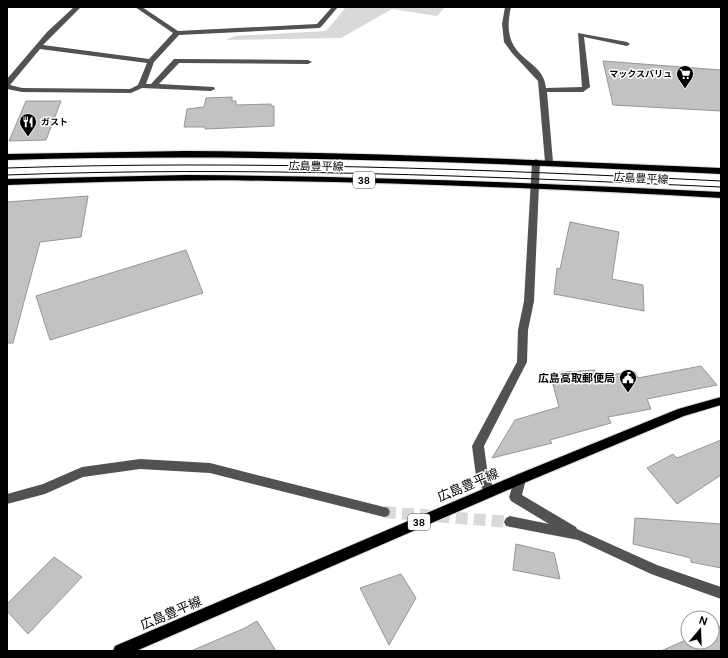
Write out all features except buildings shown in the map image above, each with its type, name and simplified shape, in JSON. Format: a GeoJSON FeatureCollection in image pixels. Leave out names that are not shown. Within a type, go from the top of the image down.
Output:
{"type":"FeatureCollection","features":[{"type":"Feature","properties":{"kind":"main road","name":"広島豊平線"},"geometry":{"type":"LineString","coordinates":[[7,157],[101,154],[268,154],[548,162],[721,171]]}},
{"type":"Feature","properties":{"kind":"main road","name":"広島豊平線"},"geometry":{"type":"LineString","coordinates":[[7,182],[88,178],[261,178],[405,181],[721,195]]}},
{"type":"Feature","properties":{"kind":"main road","name":"広島豊平線"},"geometry":{"type":"LineString","coordinates":[[120,651],[490,492],[682,412],[721,401]]}},
{"type":"Feature","properties":{"kind":"street"},"geometry":{"type":"LineString","coordinates":[[78,7],[69,14],[38,47],[7,86],[22,90],[131,91],[141,86],[212,89]]}},
{"type":"Feature","properties":{"kind":"street"},"geometry":{"type":"LineString","coordinates":[[138,7],[177,33],[319,26],[335,7]]}},
{"type":"Feature","properties":{"kind":"street"},"geometry":{"type":"LineString","coordinates":[[508,7],[505,19],[506,37],[513,51],[538,73],[542,81],[548,162]]}},
{"type":"Feature","properties":{"kind":"street"},"geometry":{"type":"LineString","coordinates":[[141,86],[151,62],[177,33]]}},
{"type":"Feature","properties":{"kind":"street"},"geometry":{"type":"LineString","coordinates":[[543,90],[584,90],[586,87],[580,34],[627,44]]}},
{"type":"Feature","properties":{"kind":"street"},"geometry":{"type":"LineString","coordinates":[[38,47],[151,62]]}},
{"type":"Feature","properties":{"kind":"street"},"geometry":{"type":"LineString","coordinates":[[153,86],[176,61],[308,62]]}},
{"type":"Feature","properties":{"kind":"street"},"geometry":{"type":"LineString","coordinates":[[490,492],[482,476],[478,446],[522,362],[523,330],[529,301],[536,186],[536,162]]}},
{"type":"Feature","properties":{"kind":"street"},"geometry":{"type":"LineString","coordinates":[[7,499],[45,489],[82,472],[140,464],[210,468],[384,512]]}},
{"type":"Feature","properties":{"kind":"street"},"geometry":{"type":"LineString","coordinates":[[520,480],[515,498],[579,535],[655,570],[721,593]]}},
{"type":"Feature","properties":{"kind":"street"},"geometry":{"type":"LineString","coordinates":[[510,522],[579,535]]}},
{"type":"Feature","properties":{"kind":"shaded area"},"geometry":{"type":"Polygon","coordinates":[[[346,7],[445,7],[437,16],[392,9],[341,38],[226,40],[235,36],[326,31],[346,7]]]}},
{"type":"Feature","properties":{"kind":"tunnel"},"geometry":{"type":"LineString","coordinates":[[384,512],[510,522]]}},
{"type":"Feature","properties":{"kind":"tram line"},"geometry":{"type":"LineString","coordinates":[[7,168],[275,165],[542,173],[721,181]]}},
{"type":"Feature","properties":{"kind":"tram line"},"geometry":{"type":"LineString","coordinates":[[7,175],[96,172],[275,172],[453,176],[721,187]]}},
{"type":"Feature","properties":{"kind":"place","name":"マックスバリュ"},"geometry":{"type":"Point","coordinates":[685,89]}},
{"type":"Feature","properties":{"kind":"place","name":"ガスト"},"geometry":{"type":"Point","coordinates":[28,137]}},
{"type":"Feature","properties":{"kind":"place","name":"広島高取郵便局"},"geometry":{"type":"Point","coordinates":[628,393]}}]}
